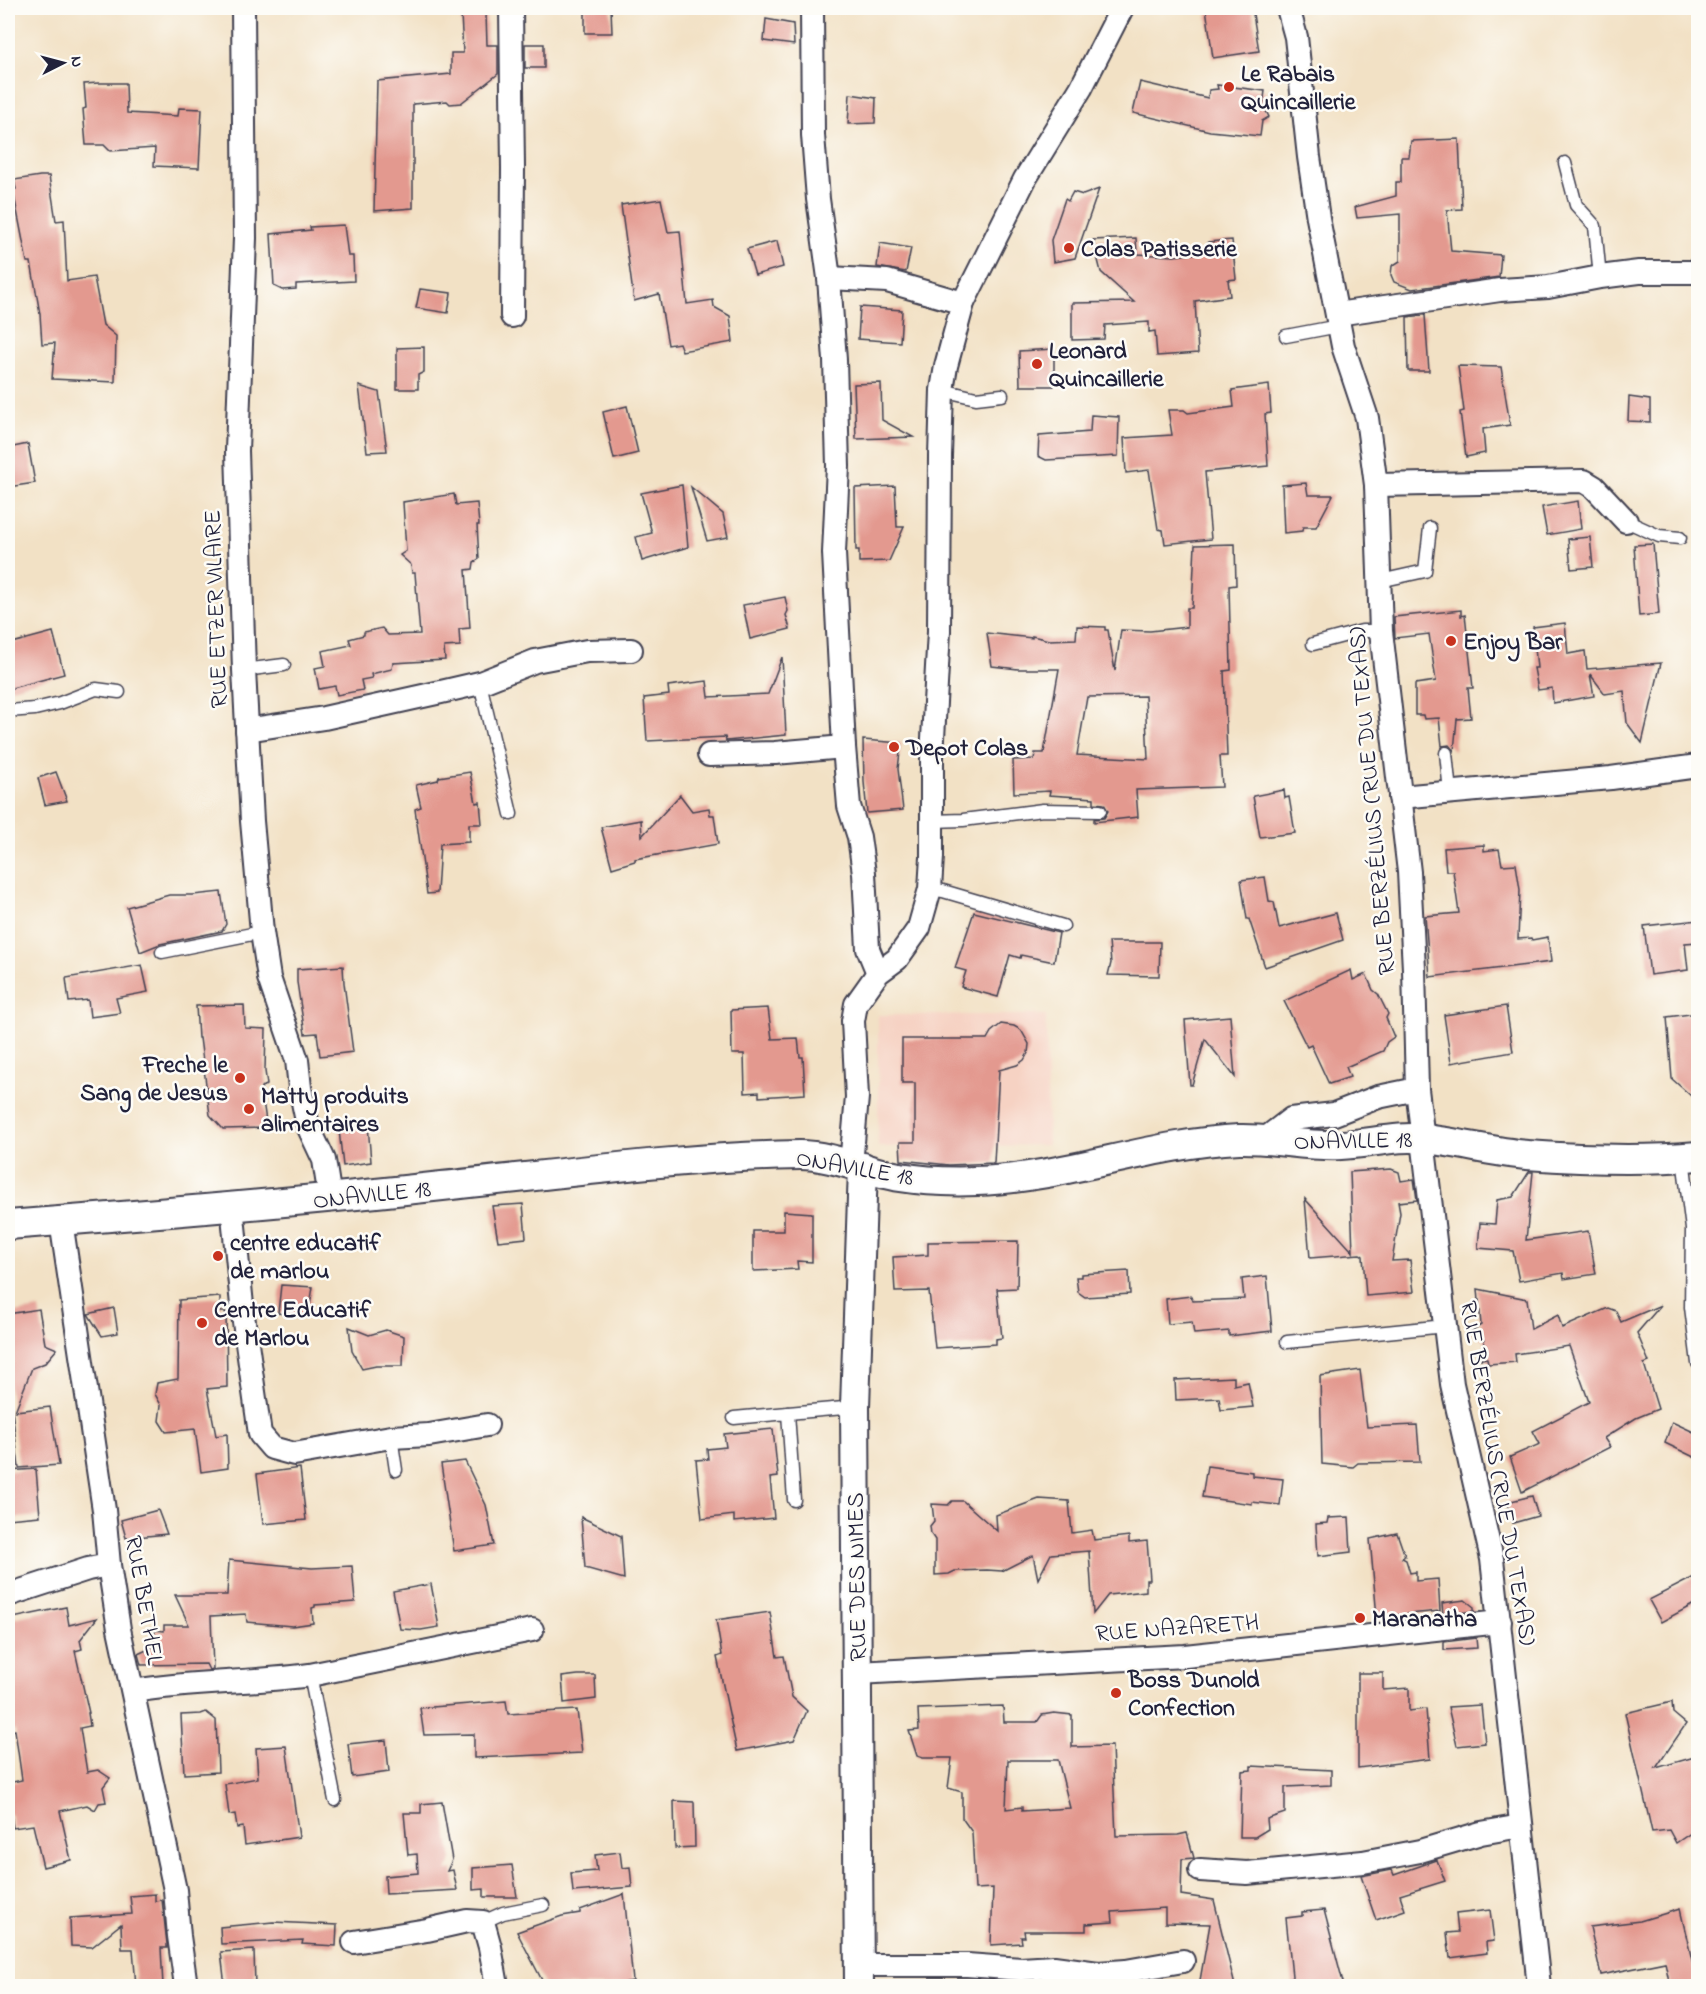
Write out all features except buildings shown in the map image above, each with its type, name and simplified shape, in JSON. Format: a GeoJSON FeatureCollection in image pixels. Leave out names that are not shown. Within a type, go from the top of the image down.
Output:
{"type":"FeatureCollection","features":[{"type":"Feature","properties":{"kind":"street","name":"RUE ETZER VILAIRE"},"geometry":{"type":"LineString","coordinates":[[243,8],[245,238],[237,450],[243,670],[247,730],[262,932],[269,978],[297,1060],[308,1126],[324,1160],[330,1198]]}},
{"type":"Feature","properties":{"kind":"street"},"geometry":{"type":"LineString","coordinates":[[511,8],[512,316]]}},
{"type":"Feature","properties":{"kind":"street"},"geometry":{"type":"LineString","coordinates":[[812,8],[813,135],[818,199],[829,278],[835,360],[838,466],[834,554],[844,747],[849,806],[859,837],[864,873],[868,949],[878,974]]}},
{"type":"Feature","properties":{"kind":"street"},"geometry":{"type":"LineString","coordinates":[[857,1166],[853,1021],[856,1004],[878,974],[897,958],[919,928],[930,889],[933,821],[932,756],[939,631],[942,390],[946,366],[963,303],[1025,179],[1081,88],[1122,8]]}},
{"type":"Feature","properties":{"kind":"street","name":"RUE BERZÉLIUS (RUE DU TEXAS)"},"geometry":{"type":"LineString","coordinates":[[1288,8],[1296,37],[1317,208],[1343,346],[1368,418],[1376,485],[1381,631],[1409,872],[1417,1089],[1452,1384],[1492,1559],[1539,1986]]}},
{"type":"Feature","properties":{"kind":"street"},"geometry":{"type":"LineString","coordinates":[[1338,320],[1500,290],[1548,287],[1639,272],[1698,272]]}},
{"type":"Feature","properties":{"kind":"street"},"geometry":{"type":"LineString","coordinates":[[829,278],[887,281],[963,303]]}},
{"type":"Feature","properties":{"kind":"street"},"geometry":{"type":"LineString","coordinates":[[1376,485],[1584,481],[1594,487],[1626,521]]}},
{"type":"Feature","properties":{"kind":"street"},"geometry":{"type":"LineString","coordinates":[[247,730],[324,718],[480,683],[535,661],[587,651],[631,650]]}},
{"type":"Feature","properties":{"kind":"street"},"geometry":{"type":"LineString","coordinates":[[709,755],[775,753],[844,747]]}},
{"type":"Feature","properties":{"kind":"street"},"geometry":{"type":"LineString","coordinates":[[1400,797],[1611,777],[1698,766]]}},
{"type":"Feature","properties":{"kind":"street"},"geometry":{"type":"LineString","coordinates":[[1265,1139],[1291,1119],[1334,1114],[1378,1097],[1417,1089]]}},
{"type":"Feature","properties":{"kind":"street","name":"ONAVILLE 18"},"geometry":{"type":"LineString","coordinates":[[8,1225],[330,1198],[658,1164],[756,1157],[808,1155],[899,1177],[980,1181],[1050,1174],[1118,1157],[1236,1139],[1265,1139],[1303,1145],[1345,1145],[1389,1138],[1423,1138],[1527,1155],[1691,1157]]}},
{"type":"Feature","properties":{"kind":"street","name":"RUE DES NIMES"},"geometry":{"type":"LineString","coordinates":[[857,1166],[855,1407],[859,1976]]}},
{"type":"Feature","properties":{"kind":"street"},"geometry":{"type":"LineString","coordinates":[[232,1206],[243,1315],[260,1434],[273,1448],[294,1454],[391,1437],[429,1435],[487,1425]]}},
{"type":"Feature","properties":{"kind":"street","name":"RUE BETHEL"},"geometry":{"type":"LineString","coordinates":[[61,1221],[104,1510],[109,1565],[119,1629],[134,1690],[175,1890],[186,1986]]}},
{"type":"Feature","properties":{"kind":"street"},"geometry":{"type":"LineString","coordinates":[[8,1595],[88,1569],[109,1565]]}},
{"type":"Feature","properties":{"kind":"street","name":"RUE NAZARETH"},"geometry":{"type":"LineString","coordinates":[[857,1673],[1185,1656],[1500,1622]]}},
{"type":"Feature","properties":{"kind":"street"},"geometry":{"type":"LineString","coordinates":[[134,1690],[165,1685],[280,1679],[310,1675],[532,1630]]}},
{"type":"Feature","properties":{"kind":"street"},"geometry":{"type":"LineString","coordinates":[[1200,1870],[1247,1873],[1363,1863],[1420,1851],[1481,1833],[1521,1826]]}},
{"type":"Feature","properties":{"kind":"street"},"geometry":{"type":"LineString","coordinates":[[354,1942],[467,1921],[483,1922],[497,1986]]}},
{"type":"Feature","properties":{"kind":"street"},"geometry":{"type":"LineString","coordinates":[[859,1976],[967,1965],[1021,1970],[1054,1967],[1071,1971],[1126,1971],[1183,1961]]}},
{"type":"Feature","properties":{"kind":"lane"},"geometry":{"type":"LineString","coordinates":[[1565,163],[1576,205],[1595,226],[1600,277]]}},
{"type":"Feature","properties":{"kind":"lane"},"geometry":{"type":"LineString","coordinates":[[1286,336],[1338,320]]}},
{"type":"Feature","properties":{"kind":"lane"},"geometry":{"type":"LineString","coordinates":[[942,390],[976,398],[1002,394]]}},
{"type":"Feature","properties":{"kind":"lane"},"geometry":{"type":"LineString","coordinates":[[1626,521],[1659,536],[1680,538]]}},
{"type":"Feature","properties":{"kind":"lane"},"geometry":{"type":"LineString","coordinates":[[1380,581],[1425,571],[1430,528]]}},
{"type":"Feature","properties":{"kind":"lane"},"geometry":{"type":"LineString","coordinates":[[1313,644],[1362,631],[1381,631]]}},
{"type":"Feature","properties":{"kind":"lane"},"geometry":{"type":"LineString","coordinates":[[243,670],[284,665]]}},
{"type":"Feature","properties":{"kind":"lane"},"geometry":{"type":"LineString","coordinates":[[480,683],[511,814]]}},
{"type":"Feature","properties":{"kind":"lane"},"geometry":{"type":"LineString","coordinates":[[8,711],[60,704],[96,689],[119,692]]}},
{"type":"Feature","properties":{"kind":"lane"},"geometry":{"type":"LineString","coordinates":[[1446,753],[1450,792]]}},
{"type":"Feature","properties":{"kind":"lane"},"geometry":{"type":"LineString","coordinates":[[933,821],[963,820],[1043,810],[1100,811]]}},
{"type":"Feature","properties":{"kind":"lane"},"geometry":{"type":"LineString","coordinates":[[930,889],[1063,926]]}},
{"type":"Feature","properties":{"kind":"lane"},"geometry":{"type":"LineString","coordinates":[[162,952],[262,932]]}},
{"type":"Feature","properties":{"kind":"lane"},"geometry":{"type":"LineString","coordinates":[[1691,1157],[1691,1307],[1698,1363]]}},
{"type":"Feature","properties":{"kind":"lane"},"geometry":{"type":"LineString","coordinates":[[1287,1342],[1445,1326]]}},
{"type":"Feature","properties":{"kind":"lane"},"geometry":{"type":"LineString","coordinates":[[734,1418],[855,1407]]}},
{"type":"Feature","properties":{"kind":"lane"},"geometry":{"type":"LineString","coordinates":[[788,1413],[794,1500]]}},
{"type":"Feature","properties":{"kind":"lane"},"geometry":{"type":"LineString","coordinates":[[391,1437],[396,1470]]}},
{"type":"Feature","properties":{"kind":"lane"},"geometry":{"type":"LineString","coordinates":[[310,1675],[321,1740],[335,1800]]}},
{"type":"Feature","properties":{"kind":"lane"},"geometry":{"type":"LineString","coordinates":[[483,1922],[503,1913],[543,1905]]}},
{"type":"Feature","properties":{"kind":"shaded area"},"geometry":{"type":"Polygon","coordinates":[[[878,1015],[1046,1015],[1048,1145],[878,1147],[878,1015]]]}},
{"type":"Feature","properties":{"kind":"place","name":"Le Rabais Quincaillerie"},"geometry":{"type":"Point","coordinates":[1229,87]}},
{"type":"Feature","properties":{"kind":"place","name":"Colas Patisserie"},"geometry":{"type":"Point","coordinates":[1069,248]}},
{"type":"Feature","properties":{"kind":"place","name":"Leonard Quincaillerie"},"geometry":{"type":"Point","coordinates":[1037,364]}},
{"type":"Feature","properties":{"kind":"place","name":"Enjoy Bar"},"geometry":{"type":"Point","coordinates":[1451,641]}},
{"type":"Feature","properties":{"kind":"place","name":"Depot Colas"},"geometry":{"type":"Point","coordinates":[894,747]}},
{"type":"Feature","properties":{"kind":"place","name":"Freche le Sang de Jesus"},"geometry":{"type":"Point","coordinates":[240,1078]}},
{"type":"Feature","properties":{"kind":"place","name":"Matty produits alimentaires"},"geometry":{"type":"Point","coordinates":[249,1109]}},
{"type":"Feature","properties":{"kind":"place","name":"centre educatif de marlou"},"geometry":{"type":"Point","coordinates":[218,1256]}},
{"type":"Feature","properties":{"kind":"place","name":"Centre Educatif de Marlou"},"geometry":{"type":"Point","coordinates":[202,1323]}},
{"type":"Feature","properties":{"kind":"place","name":"Maranatha"},"geometry":{"type":"Point","coordinates":[1360,1618]}},
{"type":"Feature","properties":{"kind":"place","name":"Boss Dunold Confection"},"geometry":{"type":"Point","coordinates":[1116,1693]}}]}
